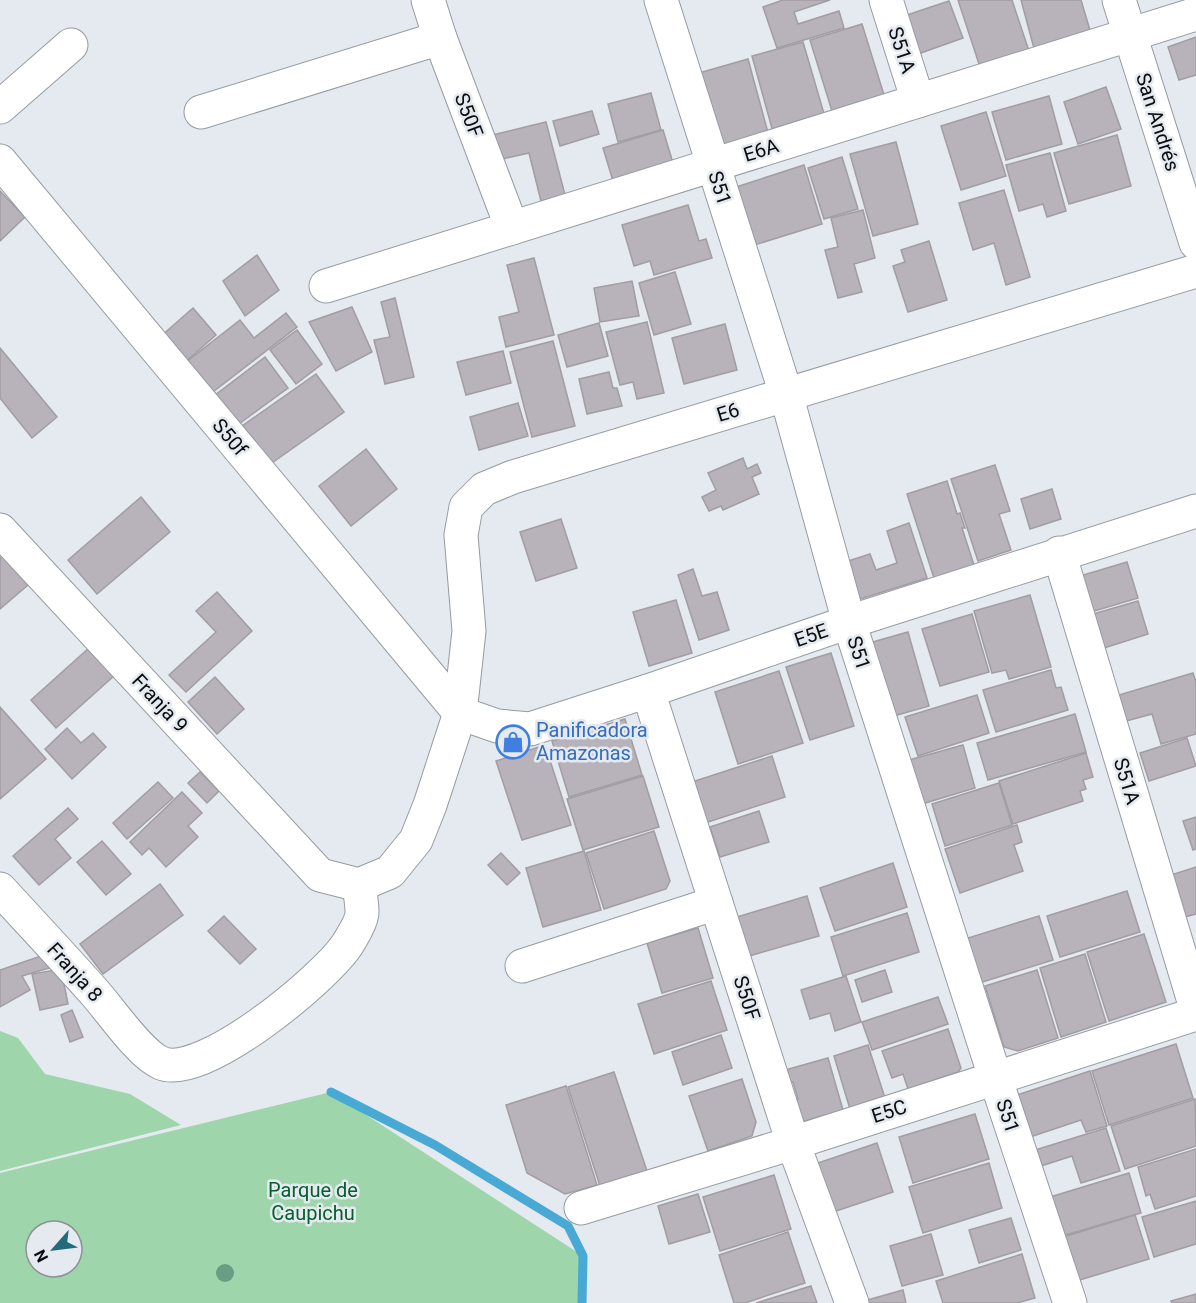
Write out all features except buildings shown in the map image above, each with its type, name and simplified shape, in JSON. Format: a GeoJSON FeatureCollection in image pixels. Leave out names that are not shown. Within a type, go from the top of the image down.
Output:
{"type":"FeatureCollection","features":[{"type":"Feature","properties":{"kind":"street","name":"S50F"},"geometry":{"type":"LineString","coordinates":[[428,0],[440,38],[512,228]]}},
{"type":"Feature","properties":{"kind":"street","name":"S51"},"geometry":{"type":"LineString","coordinates":[[661,0],[786,394],[849,622],[1070,1303]]}},
{"type":"Feature","properties":{"kind":"street","name":"S51A"},"geometry":{"type":"LineString","coordinates":[[886,0],[918,101]]}},
{"type":"Feature","properties":{"kind":"street","name":"San Andrés"},"geometry":{"type":"LineString","coordinates":[[1119,0],[1196,243]]}},
{"type":"Feature","properties":{"kind":"street","name":"E6A"},"geometry":{"type":"LineString","coordinates":[[326,286],[1196,14]]}},
{"type":"Feature","properties":{"kind":"street"},"geometry":{"type":"LineString","coordinates":[[201,112],[440,38]]}},
{"type":"Feature","properties":{"kind":"street"},"geometry":{"type":"LineString","coordinates":[[0,107],[71,45]]}},
{"type":"Feature","properties":{"kind":"street","name":"S50f"},"geometry":{"type":"LineString","coordinates":[[0,161],[460,712]]}},
{"type":"Feature","properties":{"kind":"street","name":"E6"},"geometry":{"type":"LineString","coordinates":[[359,885],[390,872],[416,840],[430,805],[460,712],[469,631],[461,535],[466,507],[484,489],[513,477],[1196,271]]}},
{"type":"Feature","properties":{"kind":"street","name":"E5E"},"geometry":{"type":"LineString","coordinates":[[460,712],[497,726],[530,729],[1059,553],[1196,511]]}},
{"type":"Feature","properties":{"kind":"street","name":"Franja 9"},"geometry":{"type":"LineString","coordinates":[[0,530],[320,875],[359,885]]}},
{"type":"Feature","properties":{"kind":"street","name":"S51A"},"geometry":{"type":"LineString","coordinates":[[1059,553],[1196,1008]]}},
{"type":"Feature","properties":{"kind":"street","name":"S50F"},"geometry":{"type":"LineString","coordinates":[[648,691],[793,1143],[852,1303]]}},
{"type":"Feature","properties":{"kind":"street","name":"Franja 8"},"geometry":{"type":"LineString","coordinates":[[0,889],[149,1056],[162,1064],[179,1065],[206,1055],[245,1035],[320,976],[348,944],[362,914],[359,885]]}},
{"type":"Feature","properties":{"kind":"street"},"geometry":{"type":"LineString","coordinates":[[522,966],[716,903]]}},
{"type":"Feature","properties":{"kind":"street","name":"E5C"},"geometry":{"type":"LineString","coordinates":[[581,1208],[1196,1014]]}},
{"type":"Feature","properties":{"kind":"green space"},"geometry":{"type":"Polygon","coordinates":[[[0,1031],[18,1038],[45,1074],[130,1094],[181,1125],[0,1171],[0,1031]]]}},
{"type":"Feature","properties":{"kind":"green space","name":"Parque de Caupichu"},"geometry":{"type":"Polygon","coordinates":[[[331,1092],[583,1256],[582,1303],[0,1303],[0,1173],[331,1092]]]}},
{"type":"Feature","properties":{"kind":"waterway"},"geometry":{"type":"LineString","coordinates":[[331,1092],[435,1145],[568,1226],[583,1256],[582,1303]]}},
{"type":"Feature","properties":{"kind":"place","name":"Panificadora Amazonas"},"geometry":{"type":"Point","coordinates":[513,742]}}]}
